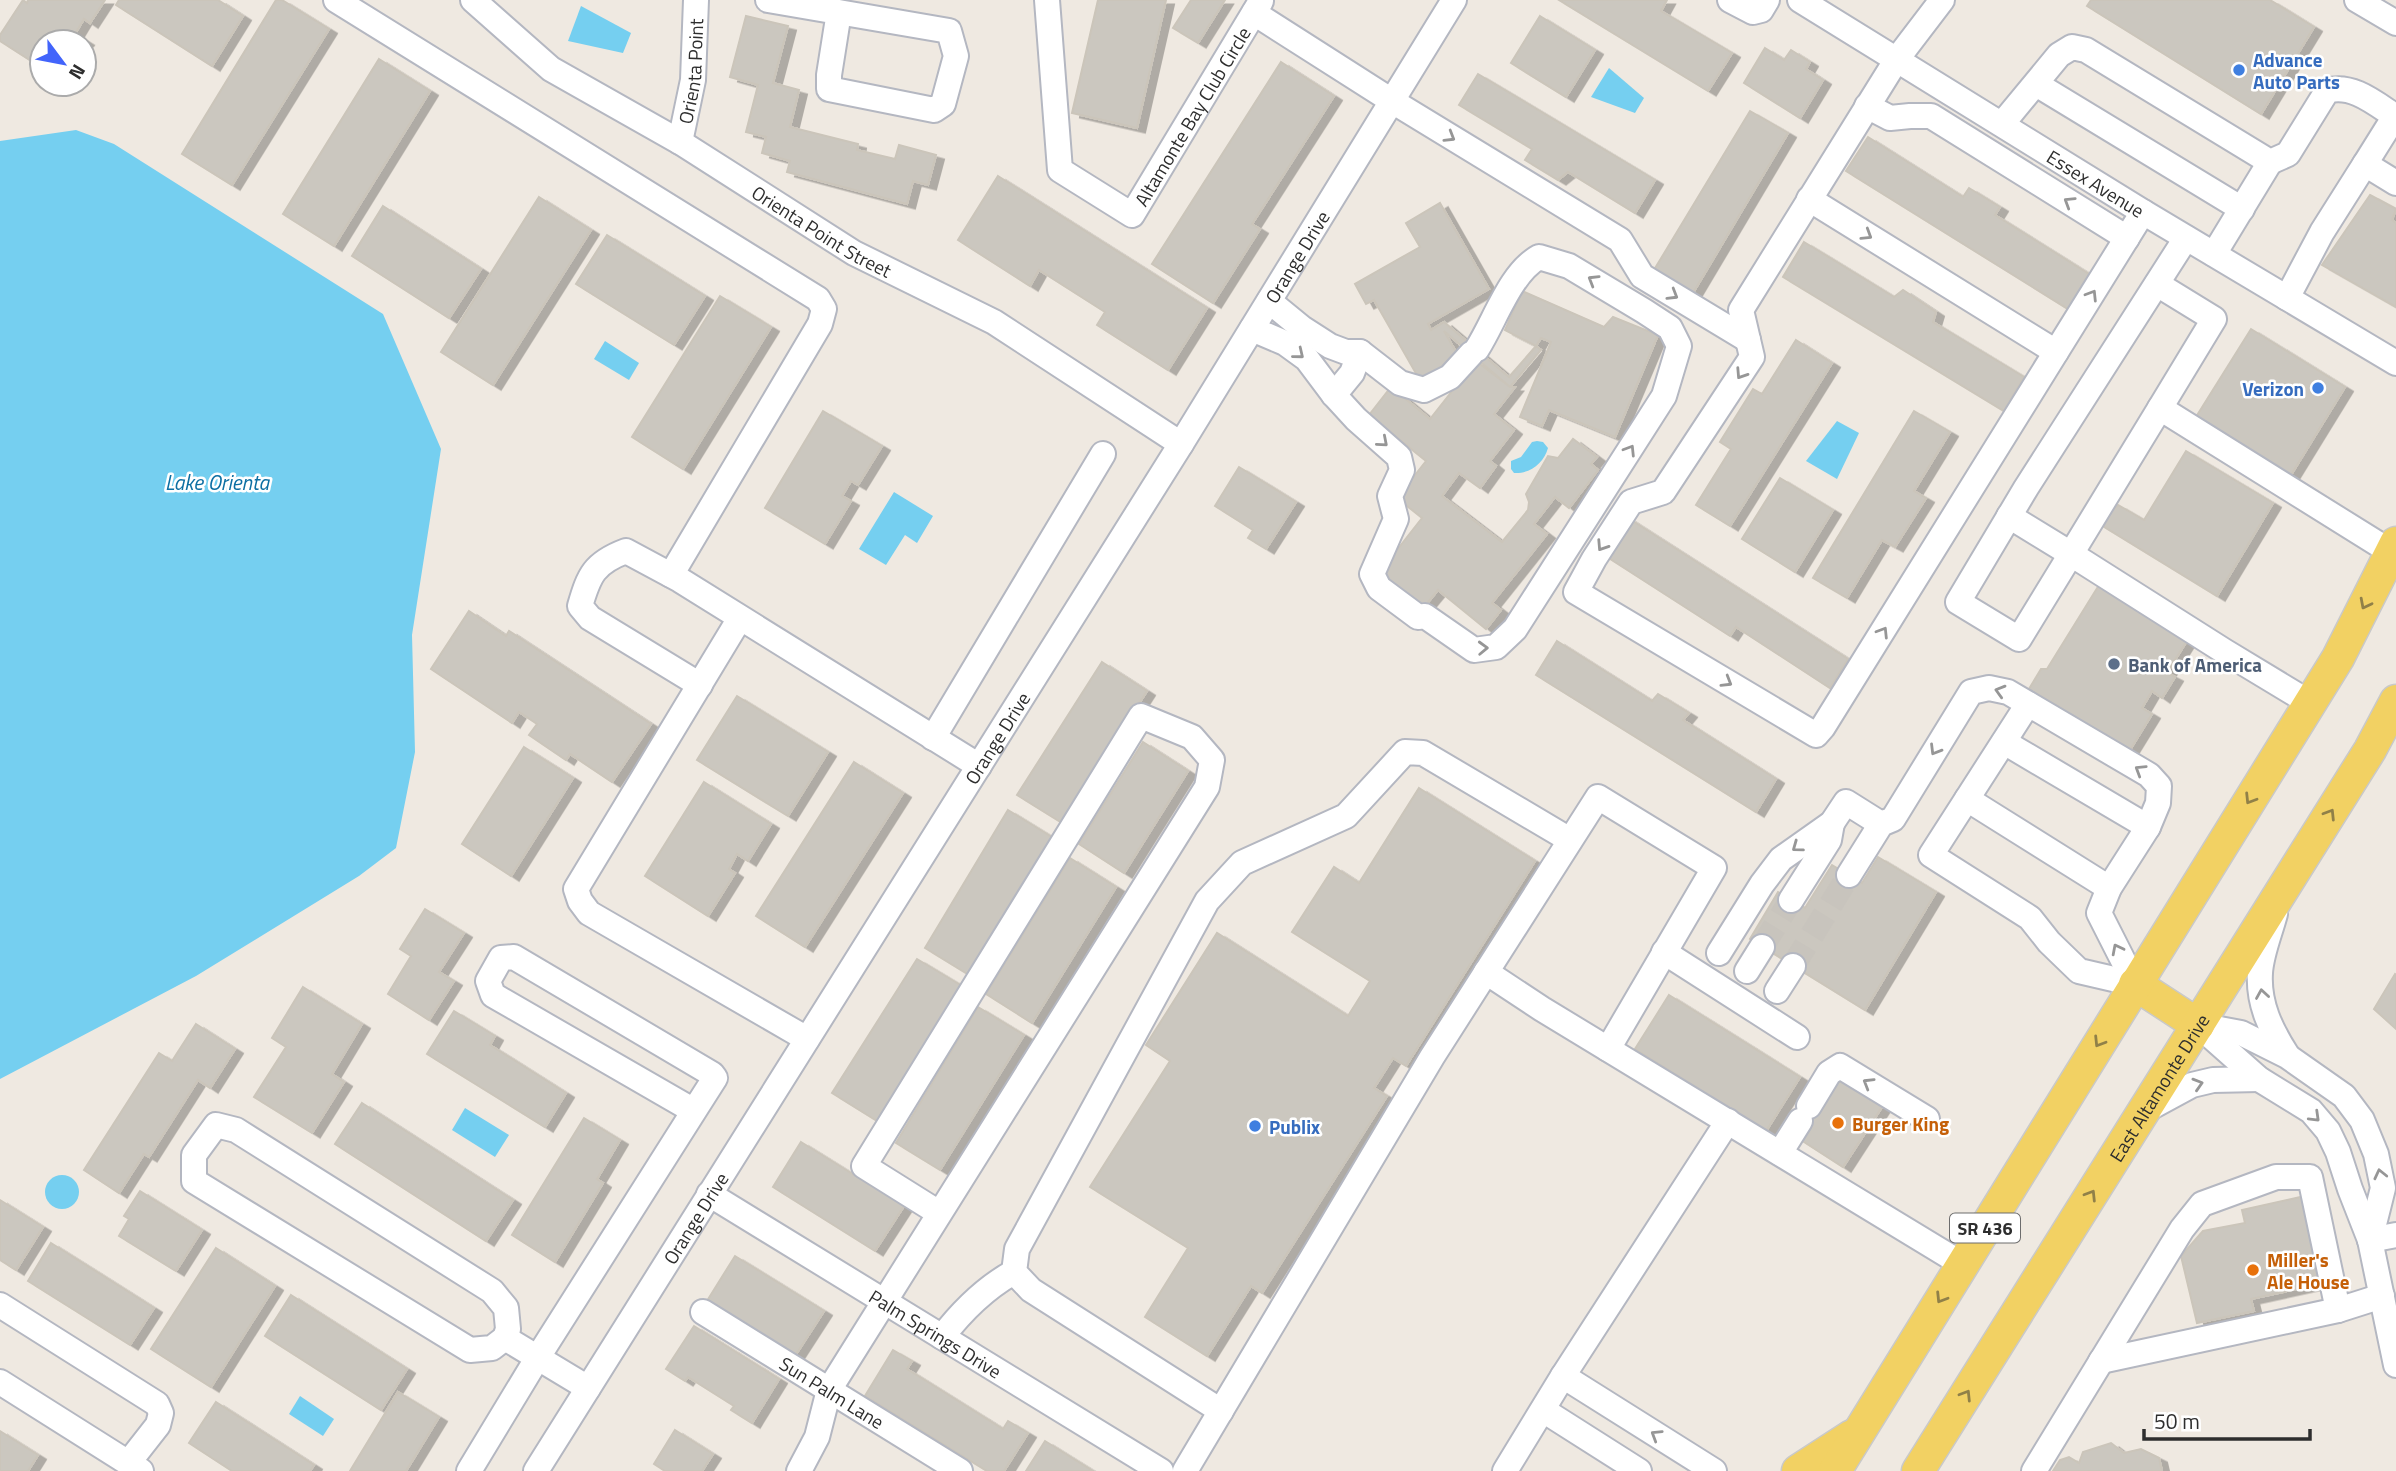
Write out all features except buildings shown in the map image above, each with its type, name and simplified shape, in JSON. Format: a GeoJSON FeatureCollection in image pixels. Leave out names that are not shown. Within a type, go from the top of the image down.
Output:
{"type":"FeatureCollection","features":[{"type":"Feature","properties":{"kind":"main road","name":"SR 436"},"geometry":{"type":"LineString","coordinates":[[1835,1471],[2338,658],[2393,547]]}},
{"type":"Feature","properties":{"kind":"main road","name":"East Altamonte Drive"},"geometry":{"type":"LineString","coordinates":[[1925,1465],[2370,750],[2396,701]]}},
{"type":"Feature","properties":{"kind":"main road"},"geometry":{"type":"LineString","coordinates":[[2135,984],[2198,1025]]}},
{"type":"Feature","properties":{"kind":"main road"},"geometry":{"type":"LineString","coordinates":[[1798,1471],[1859,1432]]}},
{"type":"Feature","properties":{"kind":"street"},"geometry":{"type":"LineString","coordinates":[[336,0],[818,299],[824,309],[820,324],[671,575]]}},
{"type":"Feature","properties":{"kind":"street","name":"Orienta Point Street"},"geometry":{"type":"LineString","coordinates":[[473,0],[551,69],[680,142],[854,253],[995,322],[1181,444]]}},
{"type":"Feature","properties":{"kind":"street","name":"Orienta Point"},"geometry":{"type":"LineString","coordinates":[[680,142],[693,80],[696,0]]}},
{"type":"Feature","properties":{"kind":"street"},"geometry":{"type":"LineString","coordinates":[[768,0],[839,12],[949,31],[956,56],[943,104],[934,110],[829,89],[839,12]]}},
{"type":"Feature","properties":{"kind":"street","name":"Altamonte Bay Club Circle"},"geometry":{"type":"LineString","coordinates":[[1047,0],[1060,170],[1132,215],[1258,7],[1392,101],[1620,240],[1642,276],[1748,340]]}},
{"type":"Feature","properties":{"kind":"street","name":"Orange Drive"},"geometry":{"type":"LineString","coordinates":[[536,1471],[1181,444],[1454,0]]}},
{"type":"Feature","properties":{"kind":"street"},"geometry":{"type":"LineString","coordinates":[[1730,0],[1753,12],[1760,10],[1767,0]]}},
{"type":"Feature","properties":{"kind":"street","name":"Essex Avenue"},"geometry":{"type":"LineString","coordinates":[[1800,0],[2143,212],[2396,363]]}},
{"type":"Feature","properties":{"kind":"street"},"geometry":{"type":"LineString","coordinates":[[1942,0],[1897,59],[1741,310],[1752,357],[1663,492],[1631,502],[1576,592],[1816,735],[2143,212]]}},
{"type":"Feature","properties":{"kind":"street"},"geometry":{"type":"LineString","coordinates":[[2357,0],[2396,23]]}},
{"type":"Feature","properties":{"kind":"street"},"geometry":{"type":"LineString","coordinates":[[2002,124],[2059,55],[2072,47],[2087,50],[2270,162]]}},
{"type":"Feature","properties":{"kind":"street"},"geometry":{"type":"LineString","coordinates":[[2036,84],[2242,209]]}},
{"type":"Feature","properties":{"kind":"street"},"geometry":{"type":"LineString","coordinates":[[2214,254],[2270,162],[2288,154],[2328,91],[2336,88],[2351,91],[2395,117],[2322,232],[2287,298]]}},
{"type":"Feature","properties":{"kind":"street"},"geometry":{"type":"LineString","coordinates":[[1867,106],[1890,118],[1931,116],[2127,238]]}},
{"type":"Feature","properties":{"kind":"street"},"geometry":{"type":"LineString","coordinates":[[2365,164],[2396,183]]}},
{"type":"Feature","properties":{"kind":"street"},"geometry":{"type":"LineString","coordinates":[[1809,199],[2056,352]]}},
{"type":"Feature","properties":{"kind":"street"},"geometry":{"type":"LineString","coordinates":[[2157,284],[2214,319],[2018,639],[1958,602],[2010,516],[2186,238]]}},
{"type":"Feature","properties":{"kind":"street"},"geometry":{"type":"LineString","coordinates":[[1252,329],[1285,343],[1307,359],[1356,419],[1399,457],[1402,470],[1390,496],[1396,519],[1372,574],[1379,588],[1418,617],[1425,616],[1474,650],[1496,647],[1514,628],[1544,584],[1664,396],[1679,346],[1670,328],[1644,311],[1569,266],[1539,257],[1527,263],[1518,276],[1474,352],[1450,377],[1424,390],[1400,383],[1360,352],[1346,352],[1330,346],[1302,328],[1269,301]]}},
{"type":"Feature","properties":{"kind":"street"},"geometry":{"type":"LineString","coordinates":[[1334,395],[1352,373],[1360,352]]}},
{"type":"Feature","properties":{"kind":"street"},"geometry":{"type":"LineString","coordinates":[[2160,408],[2393,547]]}},
{"type":"Feature","properties":{"kind":"street"},"geometry":{"type":"LineString","coordinates":[[933,738],[1103,454]]}},
{"type":"Feature","properties":{"kind":"street"},"geometry":{"type":"LineString","coordinates":[[2010,516],[2310,703]]}},
{"type":"Feature","properties":{"kind":"street"},"geometry":{"type":"LineString","coordinates":[[700,685],[590,618],[580,606],[589,576],[611,556],[626,551],[671,575],[979,766]]}},
{"type":"Feature","properties":{"kind":"street"},"geometry":{"type":"LineString","coordinates":[[740,618],[576,889],[580,901],[589,913],[807,1039]]}},
{"type":"Feature","properties":{"kind":"street"},"geometry":{"type":"LineString","coordinates":[[1849,875],[1881,824],[1894,819],[1971,692],[1989,688],[2008,692],[2149,775],[2159,786],[2158,803],[2148,827],[2109,888],[2099,913],[2135,984]]}},
{"type":"Feature","properties":{"kind":"street"},"geometry":{"type":"LineString","coordinates":[[2028,704],[1931,855],[2030,918],[2049,943],[2079,971],[2135,984]]}},
{"type":"Feature","properties":{"kind":"street"},"geometry":{"type":"LineString","coordinates":[[799,1471],[817,1437],[829,1390],[1207,787],[1212,760],[1192,737],[1141,716],[864,1166],[939,1213]]}},
{"type":"Feature","properties":{"kind":"street"},"geometry":{"type":"LineString","coordinates":[[2004,742],[2148,827]]}},
{"type":"Feature","properties":{"kind":"street"},"geometry":{"type":"LineString","coordinates":[[1014,1272],[1017,1249],[1207,901],[1242,863],[1346,816],[1405,752],[1423,753],[1570,840]]}},
{"type":"Feature","properties":{"kind":"street"},"geometry":{"type":"LineString","coordinates":[[1185,1471],[1414,1087],[1598,797],[1714,868],[1608,1049]]}},
{"type":"Feature","properties":{"kind":"street"},"geometry":{"type":"LineString","coordinates":[[1967,799],[2109,888]]}},
{"type":"Feature","properties":{"kind":"street"},"geometry":{"type":"LineString","coordinates":[[1791,900],[1829,840],[1832,824],[1846,802],[1881,824]]}},
{"type":"Feature","properties":{"kind":"street"},"geometry":{"type":"LineString","coordinates":[[1719,953],[1781,859],[1832,824]]}},
{"type":"Feature","properties":{"kind":"street"},"geometry":{"type":"LineString","coordinates":[[2280,892],[2260,972],[2268,1024],[2287,1056]]}},
{"type":"Feature","properties":{"kind":"street"},"geometry":{"type":"LineString","coordinates":[[1747,971],[1762,947]]}},
{"type":"Feature","properties":{"kind":"street"},"geometry":{"type":"LineString","coordinates":[[1664,952],[1797,1037]]}},
{"type":"Feature","properties":{"kind":"street"},"geometry":{"type":"LineString","coordinates":[[469,1471],[538,1357],[694,1111],[715,1077],[514,957],[501,958],[488,981],[493,995],[694,1111]]}},
{"type":"Feature","properties":{"kind":"street"},"geometry":{"type":"LineString","coordinates":[[1777,990],[1793,966]]}},
{"type":"Feature","properties":{"kind":"street"},"geometry":{"type":"LineString","coordinates":[[1486,972],[1542,1010],[1962,1264]]}},
{"type":"Feature","properties":{"kind":"street"},"geometry":{"type":"LineString","coordinates":[[2198,1025],[2239,1032],[2287,1056],[2344,1097],[2362,1120],[2376,1154],[2383,1188],[2370,1241]]}},
{"type":"Feature","properties":{"kind":"street"},"geometry":{"type":"LineString","coordinates":[[2198,1025],[2259,1079],[2311,1111],[2328,1131],[2370,1241],[2396,1365]]}},
{"type":"Feature","properties":{"kind":"street"},"geometry":{"type":"LineString","coordinates":[[1780,1153],[1829,1073],[1840,1066],[1927,1119]]}},
{"type":"Feature","properties":{"kind":"street"},"geometry":{"type":"LineString","coordinates":[[2143,1111],[2192,1085],[2213,1080],[2259,1079]]}},
{"type":"Feature","properties":{"kind":"street"},"geometry":{"type":"LineString","coordinates":[[1505,1471],[1563,1376],[1728,1121]]}},
{"type":"Feature","properties":{"kind":"street"},"geometry":{"type":"LineString","coordinates":[[216,1125],[236,1130],[492,1291],[506,1308],[508,1329],[505,1338],[492,1348],[470,1350],[194,1181],[194,1155],[216,1125]]}},
{"type":"Feature","properties":{"kind":"street"},"geometry":{"type":"LineString","coordinates":[[2034,1471],[2182,1229],[2202,1203],[2276,1177],[2310,1177],[2338,1310]]}},
{"type":"Feature","properties":{"kind":"street","name":"Palm Springs Drive"},"geometry":{"type":"LineString","coordinates":[[709,1194],[1161,1471]]}},
{"type":"Feature","properties":{"kind":"street"},"geometry":{"type":"LineString","coordinates":[[2370,1241],[2396,1235]]}},
{"type":"Feature","properties":{"kind":"street"},"geometry":{"type":"LineString","coordinates":[[942,1337],[955,1320],[992,1284],[1014,1272]]}},
{"type":"Feature","properties":{"kind":"street"},"geometry":{"type":"LineString","coordinates":[[1014,1272],[1031,1290],[1221,1411]]}},
{"type":"Feature","properties":{"kind":"street"},"geometry":{"type":"LineString","coordinates":[[2101,1361],[2338,1310],[2382,1296]]}},
{"type":"Feature","properties":{"kind":"street"},"geometry":{"type":"LineString","coordinates":[[0,1305],[157,1404],[161,1413],[158,1425],[135,1467],[0,1382]]}},
{"type":"Feature","properties":{"kind":"street","name":"Sun Palm Lane"},"geometry":{"type":"LineString","coordinates":[[704,1312],[960,1471]]}},
{"type":"Feature","properties":{"kind":"street"},"geometry":{"type":"LineString","coordinates":[[505,1338],[588,1388]]}},
{"type":"Feature","properties":{"kind":"street"},"geometry":{"type":"LineString","coordinates":[[1563,1376],[1714,1471]]}},
{"type":"Feature","properties":{"kind":"street"},"geometry":{"type":"LineString","coordinates":[[1543,1410],[1639,1471]]}},
{"type":"Feature","properties":{"kind":"water"},"geometry":{"type":"Polygon","coordinates":[[[581,6],[631,33],[623,53],[568,41],[581,6]]]}},
{"type":"Feature","properties":{"kind":"water"},"geometry":{"type":"Polygon","coordinates":[[[1609,68],[1644,98],[1635,113],[1591,97],[1609,68]]]}},
{"type":"Feature","properties":{"kind":"water","name":"Lake Orienta"},"geometry":{"type":"Polygon","coordinates":[[[76,130],[114,144],[383,314],[441,449],[412,635],[415,752],[396,848],[359,876],[196,976],[0,1079],[0,141],[76,130]]]}},
{"type":"Feature","properties":{"kind":"water"},"geometry":{"type":"Polygon","coordinates":[[[605,341],[639,363],[629,380],[594,359],[605,341]]]}},
{"type":"Feature","properties":{"kind":"water"},"geometry":{"type":"Polygon","coordinates":[[[1837,421],[1859,433],[1837,479],[1806,461],[1837,421]]]}},
{"type":"Feature","properties":{"kind":"water"},"geometry":{"type":"Polygon","coordinates":[[[1532,442],[1543,442],[1548,448],[1543,458],[1531,469],[1514,473],[1511,461],[1521,457],[1532,442]]]}},
{"type":"Feature","properties":{"kind":"water"},"geometry":{"type":"Polygon","coordinates":[[[894,492],[933,516],[917,543],[905,535],[886,565],[859,549],[894,492]]]}},
{"type":"Feature","properties":{"kind":"water"},"geometry":{"type":"Polygon","coordinates":[[[465,1108],[509,1135],[495,1157],[452,1130],[465,1108]]]}},
{"type":"Feature","properties":{"kind":"water"},"geometry":{"type":"Polygon","coordinates":[[[62,1175],[74,1180],[79,1192],[74,1204],[62,1209],[50,1204],[45,1192],[50,1180],[62,1175]]]}},
{"type":"Feature","properties":{"kind":"water"},"geometry":{"type":"Polygon","coordinates":[[[300,1396],[334,1419],[323,1436],[289,1414],[300,1396]]]}},
{"type":"Feature","properties":{"kind":"tunnel"},"geometry":{"type":"LineString","coordinates":[[1793,966],[1849,875]]}},
{"type":"Feature","properties":{"kind":"tunnel"},"geometry":{"type":"LineString","coordinates":[[1762,947],[1791,900]]}},
{"type":"Feature","properties":{"kind":"place","name":"Advance Auto Parts"},"geometry":{"type":"Point","coordinates":[2239,70]}},
{"type":"Feature","properties":{"kind":"place","name":"Verizon"},"geometry":{"type":"Point","coordinates":[2318,388]}},
{"type":"Feature","properties":{"kind":"place","name":"Bank of America"},"geometry":{"type":"Point","coordinates":[2114,664]}},
{"type":"Feature","properties":{"kind":"place","name":"Burger King"},"geometry":{"type":"Point","coordinates":[1838,1123]}},
{"type":"Feature","properties":{"kind":"place","name":"Publix"},"geometry":{"type":"Point","coordinates":[1255,1126]}},
{"type":"Feature","properties":{"kind":"place","name":"Miller's Ale House"},"geometry":{"type":"Point","coordinates":[2253,1270]}}]}
